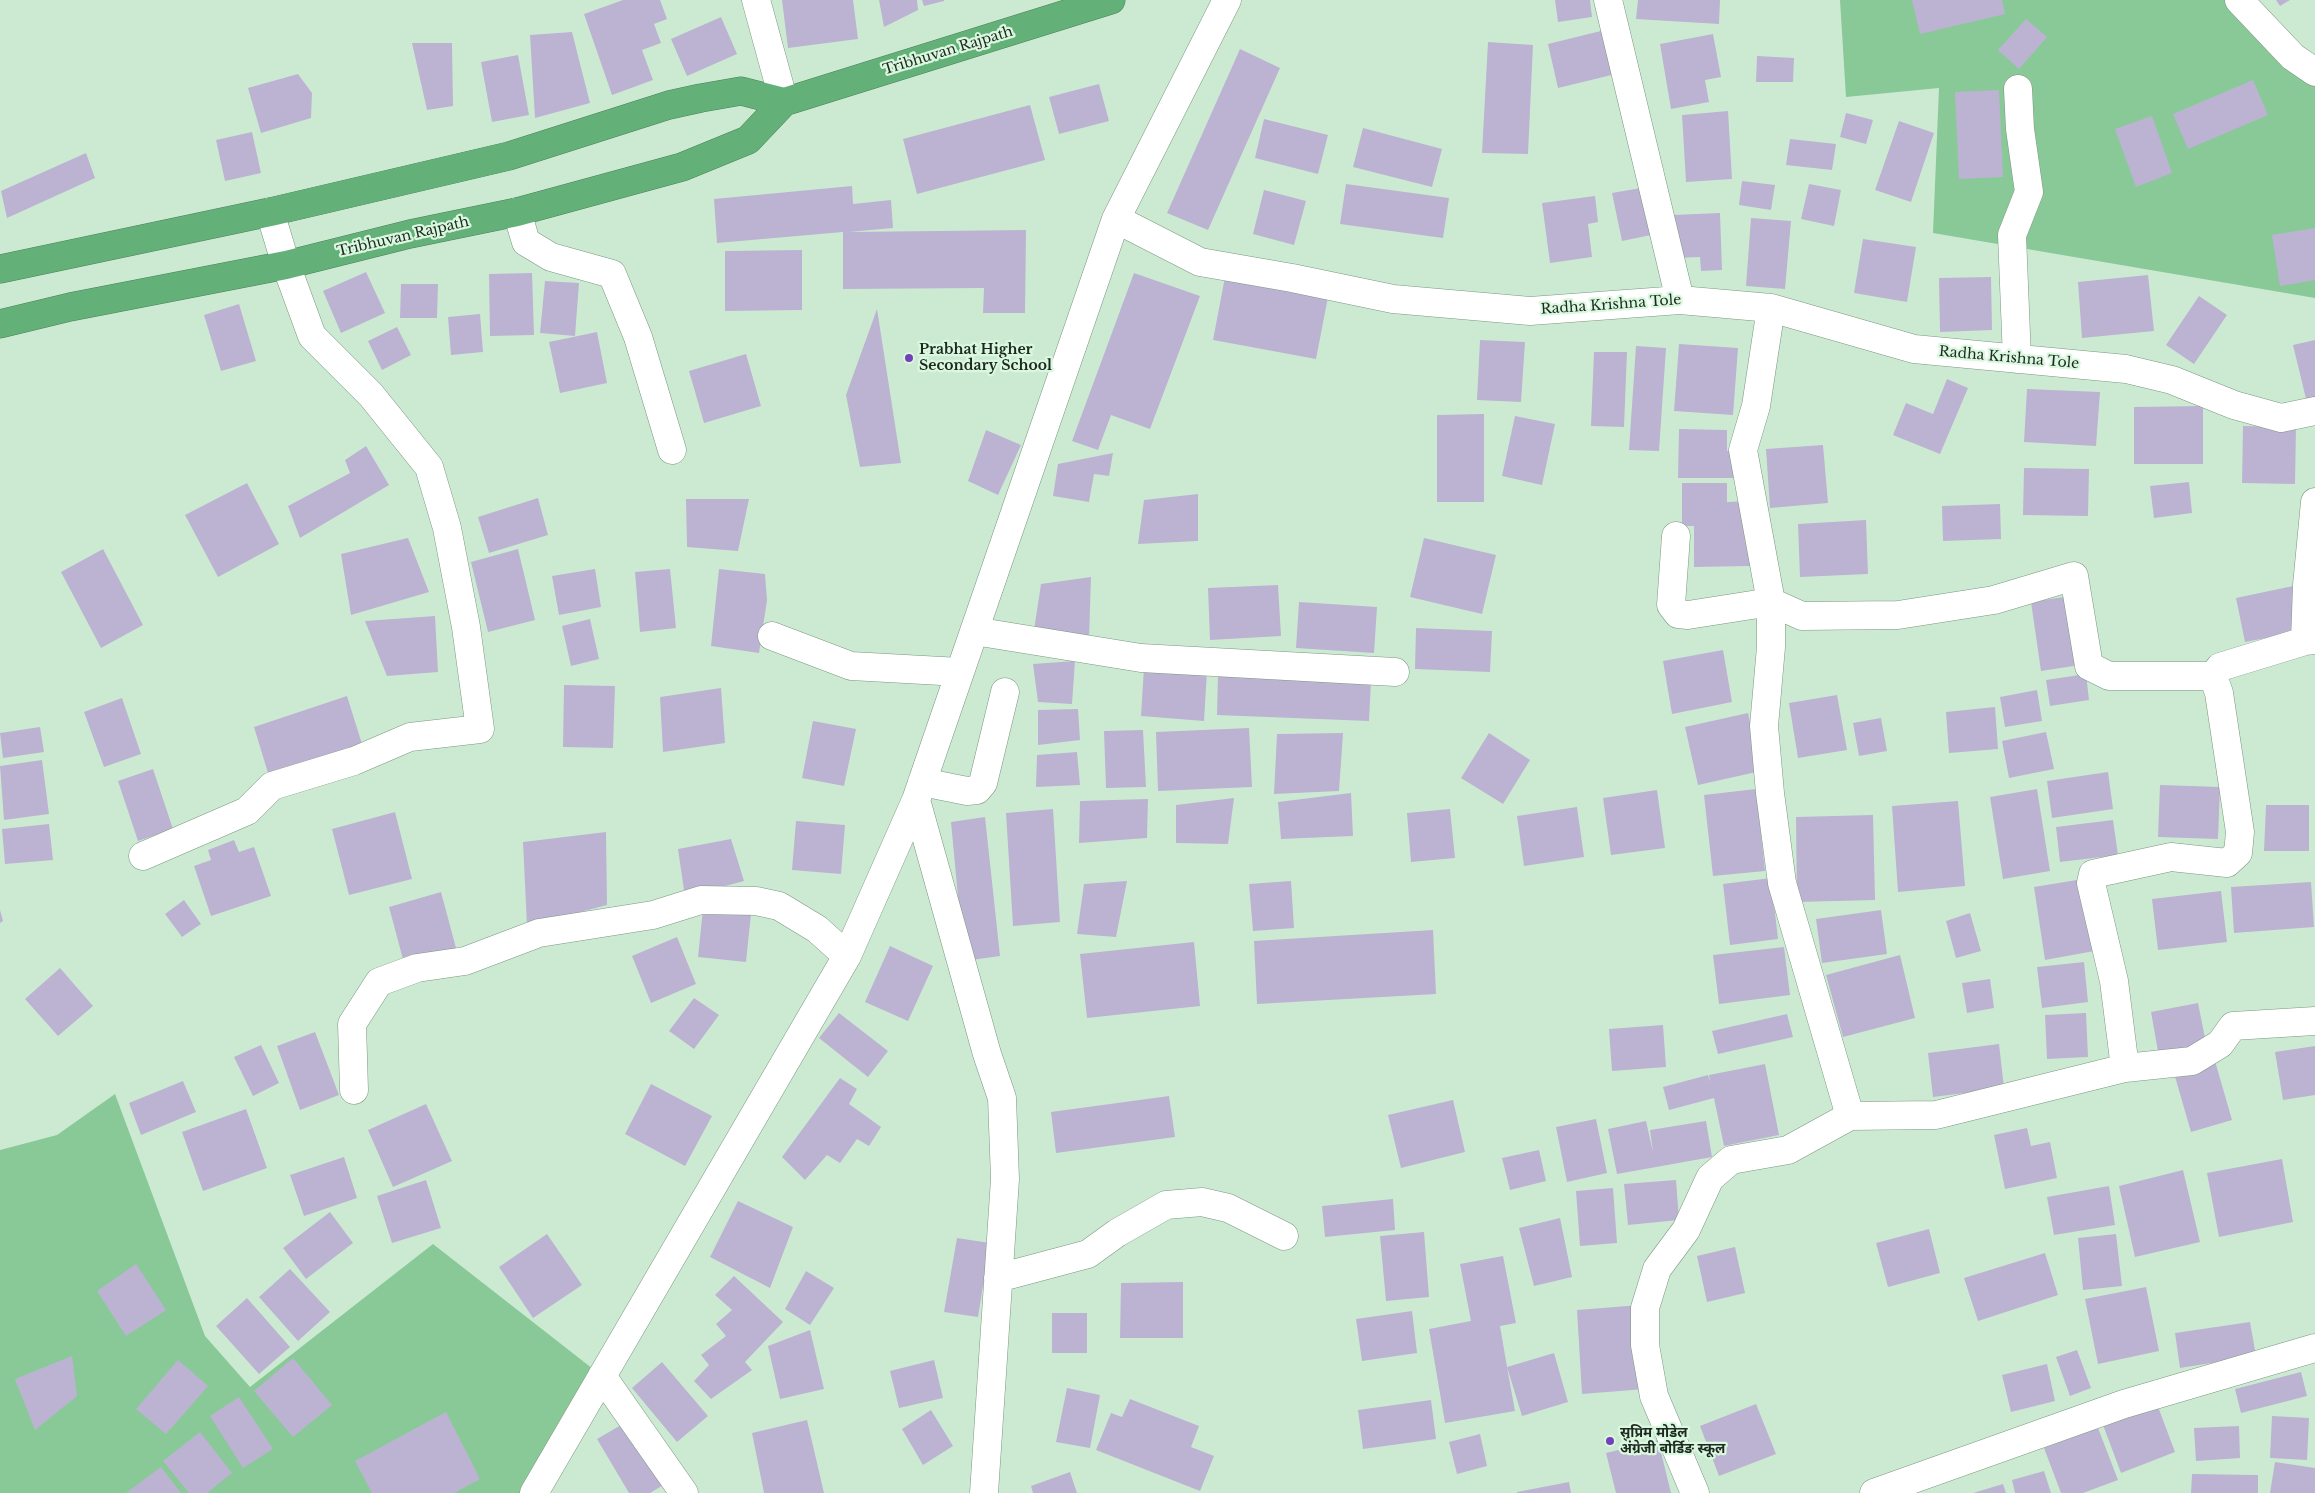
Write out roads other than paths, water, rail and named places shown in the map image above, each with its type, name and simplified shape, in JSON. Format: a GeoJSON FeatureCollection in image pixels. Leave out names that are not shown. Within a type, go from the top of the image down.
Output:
{"type":"FeatureCollection","features":[{"type":"Feature","properties":{"kind":"highway","name":"Tribhuvan Rajpath"},"geometry":{"type":"LineString","coordinates":[[0,324],[70,307],[286,265],[410,234],[517,212],[682,167],[714,156],[748,140],[784,102],[1111,0]]}},
{"type":"Feature","properties":{"kind":"highway"},"geometry":{"type":"LineString","coordinates":[[0,269],[270,212],[509,156],[669,105],[700,98],[740,92],[784,102]]}},
{"type":"Feature","properties":{"kind":"street"},"geometry":{"type":"LineString","coordinates":[[756,0],[784,102]]}},
{"type":"Feature","properties":{"kind":"street"},"geometry":{"type":"LineString","coordinates":[[534,1493],[847,956],[919,791],[1116,219],[1228,0]]}},
{"type":"Feature","properties":{"kind":"street"},"geometry":{"type":"LineString","coordinates":[[1608,0],[1680,300]]}},
{"type":"Feature","properties":{"kind":"street"},"geometry":{"type":"LineString","coordinates":[[2239,0],[2293,57],[2315,72]]}},
{"type":"Feature","properties":{"kind":"street"},"geometry":{"type":"LineString","coordinates":[[2017,359],[2012,235],[2029,192],[2020,129],[2018,89]]}},
{"type":"Feature","properties":{"kind":"street"},"geometry":{"type":"LineString","coordinates":[[143,856],[248,811],[272,786],[354,761],[410,737],[480,729],[466,627],[448,537],[429,467],[371,396],[312,336],[286,265],[270,212]]}},
{"type":"Feature","properties":{"kind":"street"},"geometry":{"type":"LineString","coordinates":[[517,212],[526,242],[551,257],[612,274],[638,337],[672,450]]}},
{"type":"Feature","properties":{"kind":"street","name":"Radha Krishna Tole"},"geometry":{"type":"LineString","coordinates":[[1116,219],[1200,262],[1292,278],[1393,299],[1530,311],[1680,300],[1771,308],[1914,349],[2126,369],[2172,380],[2234,405],[2280,418],[2315,411]]}},
{"type":"Feature","properties":{"kind":"street"},"geometry":{"type":"LineString","coordinates":[[1771,308],[1756,406],[1743,450],[1771,602],[1771,655],[1764,726],[1770,793],[1782,883],[1850,1116]]}},
{"type":"Feature","properties":{"kind":"street"},"geometry":{"type":"LineString","coordinates":[[2213,676],[2220,667],[2310,640],[2307,585],[2315,502]]}},
{"type":"Feature","properties":{"kind":"street"},"geometry":{"type":"LineString","coordinates":[[1676,536],[1671,605],[1678,614],[1771,602],[1802,616],[1898,615],[1994,600],[2074,576],[2089,666],[2109,676],[2213,676]]}},
{"type":"Feature","properties":{"kind":"street"},"geometry":{"type":"LineString","coordinates":[[974,632],[1141,658],[1395,672]]}},
{"type":"Feature","properties":{"kind":"street"},"geometry":{"type":"LineString","coordinates":[[772,636],[851,666],[960,672]]}},
{"type":"Feature","properties":{"kind":"street"},"geometry":{"type":"LineString","coordinates":[[2125,1068],[2114,981],[2091,883],[2093,874],[2171,857],[2227,863],[2238,853],[2240,832],[2219,693],[2213,676]]}},
{"type":"Feature","properties":{"kind":"street"},"geometry":{"type":"LineString","coordinates":[[919,791],[977,790],[984,784],[1005,692]]}},
{"type":"Feature","properties":{"kind":"street"},"geometry":{"type":"LineString","coordinates":[[919,791],[987,1054],[1002,1098],[1005,1179],[984,1493]]}},
{"type":"Feature","properties":{"kind":"street"},"geometry":{"type":"LineString","coordinates":[[354,1090],[352,1024],[379,982],[417,968],[465,961],[539,933],[653,915],[701,900],[756,901],[779,906],[817,929],[847,956]]}},
{"type":"Feature","properties":{"kind":"street"},"geometry":{"type":"LineString","coordinates":[[1695,1493],[1654,1396],[1645,1345],[1645,1308],[1657,1269],[1686,1230],[1710,1178],[1731,1160],[1788,1150],[1850,1116],[1936,1115],[2125,1068],[2192,1061],[2220,1044],[2233,1026],[2315,1021]]}},
{"type":"Feature","properties":{"kind":"street"},"geometry":{"type":"LineString","coordinates":[[998,1278],[1088,1254],[1117,1233],[1166,1205],[1202,1202],[1228,1208],[1284,1236]]}},
{"type":"Feature","properties":{"kind":"street"},"geometry":{"type":"LineString","coordinates":[[1874,1493],[2124,1404],[2315,1348]]}},
{"type":"Feature","properties":{"kind":"street"},"geometry":{"type":"LineString","coordinates":[[602,1376],[684,1493]]}},
{"type":"Feature","properties":{"kind":"place","name":"Prabhat Higher Secondary School"},"geometry":{"type":"Point","coordinates":[909,358]}},
{"type":"Feature","properties":{"kind":"place","name":"सुप्रिम मोडेल अंग्रेजी बोर्डिङ स्कूल"},"geometry":{"type":"Point","coordinates":[1610,1441]}}]}
